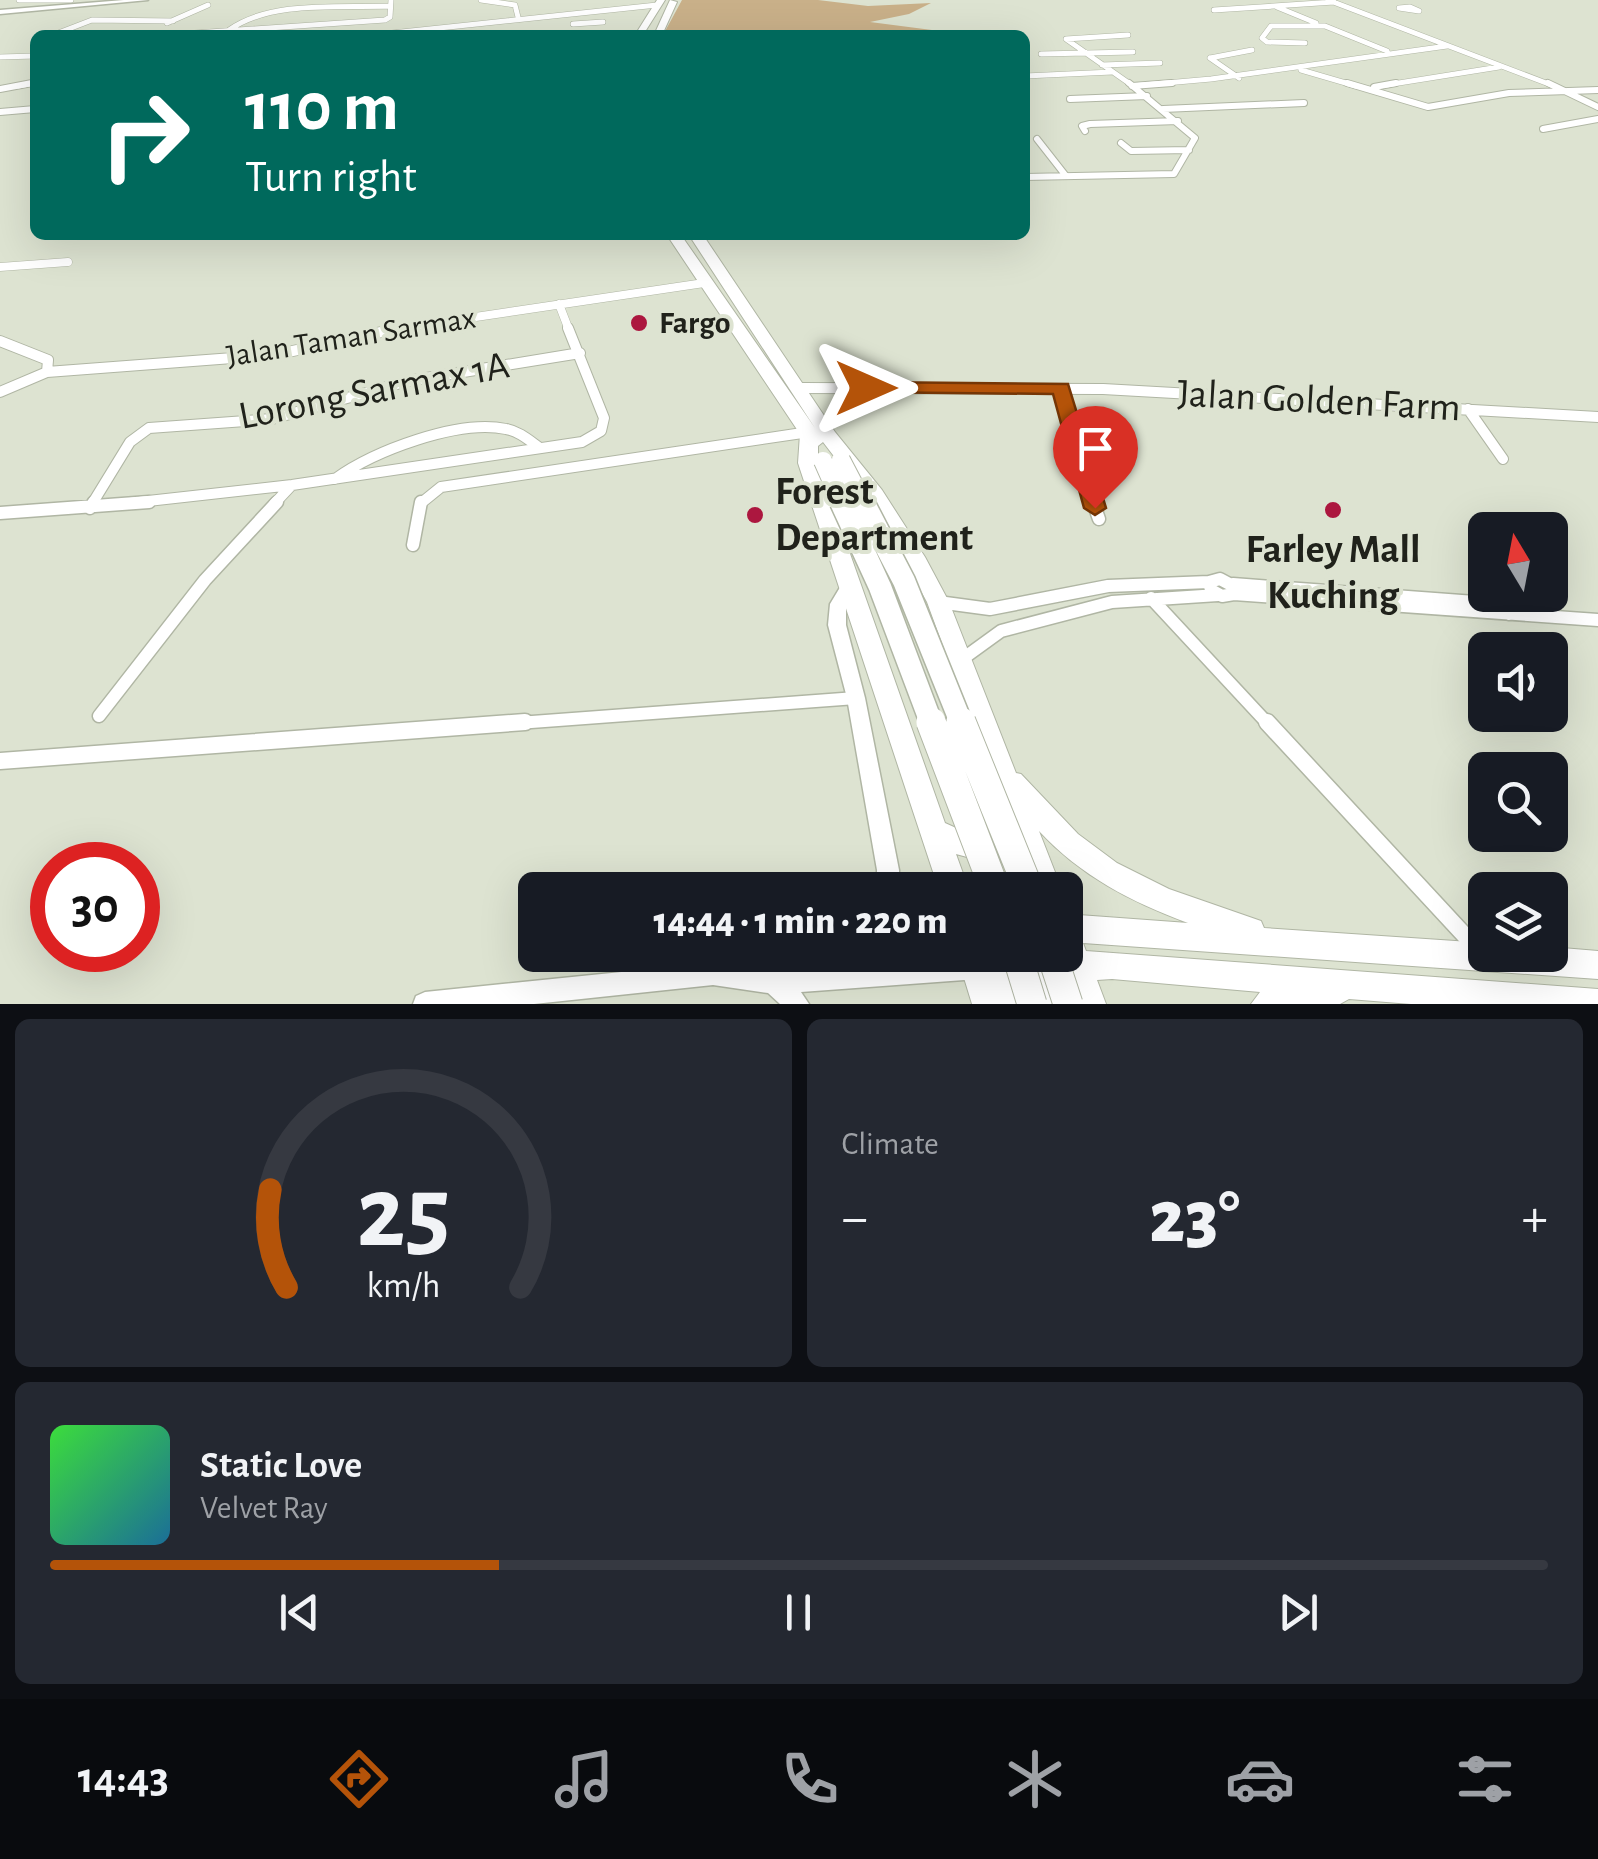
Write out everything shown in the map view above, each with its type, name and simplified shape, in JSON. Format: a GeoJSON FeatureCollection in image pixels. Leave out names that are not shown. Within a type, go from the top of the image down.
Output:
{"type":"FeatureCollection","features":[{"type":"Feature","properties":{"kind":"highway"},"geometry":{"type":"LineString","coordinates":[[660,30],[674,0]]}},
{"type":"Feature","properties":{"kind":"highway"},"geometry":{"type":"LineString","coordinates":[[642,30],[659,3]]}},
{"type":"Feature","properties":{"kind":"highway"},"geometry":{"type":"LineString","coordinates":[[677,240],[704,283],[819,433],[868,478],[938,602],[1041,872]]}},
{"type":"Feature","properties":{"kind":"highway"},"geometry":{"type":"LineString","coordinates":[[699,240],[800,388],[832,460],[989,872]]}},
{"type":"Feature","properties":{"kind":"highway"},"geometry":{"type":"LineString","coordinates":[[819,433],[808,463],[948,872]]}},
{"type":"Feature","properties":{"kind":"highway"},"geometry":{"type":"LineString","coordinates":[[832,460],[904,581],[1021,872]]}},
{"type":"Feature","properties":{"kind":"highway"},"geometry":{"type":"LineString","coordinates":[[1004,773],[1043,819],[1106,872],[1177,905],[1274,940]]}},
{"type":"Feature","properties":{"kind":"highway"},"geometry":{"type":"LineString","coordinates":[[935,831],[970,850],[996,852],[1018,839],[1022,826]]}},
{"type":"Feature","properties":{"kind":"highway"},"geometry":{"type":"LineString","coordinates":[[1083,928],[1468,954]]}},
{"type":"Feature","properties":{"kind":"highway"},"geometry":{"type":"LineString","coordinates":[[1098,928],[1098,950],[1112,965]]}},
{"type":"Feature","properties":{"kind":"highway"},"geometry":{"type":"LineString","coordinates":[[1083,957],[1112,965],[1598,1004]]}},
{"type":"Feature","properties":{"kind":"highway"},"geometry":{"type":"LineString","coordinates":[[1568,962],[1598,965]]}},
{"type":"Feature","properties":{"kind":"highway"},"geometry":{"type":"LineString","coordinates":[[979,972],[988,1004]]}},
{"type":"Feature","properties":{"kind":"highway"},"geometry":{"type":"LineString","coordinates":[[1022,972],[1032,1004]]}},
{"type":"Feature","properties":{"kind":"highway"},"geometry":{"type":"LineString","coordinates":[[1066,972],[1068,1004]]}},
{"type":"Feature","properties":{"kind":"highway"},"geometry":{"type":"LineString","coordinates":[[1074,972],[1088,1004]]}},
{"type":"Feature","properties":{"kind":"highway"},"geometry":{"type":"LineString","coordinates":[[1267,1004],[1378,985]]}},
{"type":"Feature","properties":{"kind":"highway"},"geometry":{"type":"LineString","coordinates":[[998,1004],[1003,997],[1031,988],[1067,994],[1088,1004]]}},
{"type":"Feature","properties":{"kind":"street"},"geometry":{"type":"LineString","coordinates":[[19,0],[72,0]]}},
{"type":"Feature","properties":{"kind":"street"},"geometry":{"type":"LineString","coordinates":[[0,10],[114,0]]}},
{"type":"Feature","properties":{"kind":"street"},"geometry":{"type":"LineString","coordinates":[[0,10],[145,0]]}},
{"type":"Feature","properties":{"kind":"street"},"geometry":{"type":"LineString","coordinates":[[334,10],[338,0]]}},
{"type":"Feature","properties":{"kind":"street"},"geometry":{"type":"LineString","coordinates":[[482,0],[515,4],[518,17]]}},
{"type":"Feature","properties":{"kind":"street"},"geometry":{"type":"LineString","coordinates":[[1214,10],[1331,1],[1504,66],[1598,107]]}},
{"type":"Feature","properties":{"kind":"street"},"geometry":{"type":"LineString","coordinates":[[229,30],[232,24],[261,14],[390,3],[388,19],[279,30]]}},
{"type":"Feature","properties":{"kind":"street"},"geometry":{"type":"LineString","coordinates":[[413,30],[659,3]]}},
{"type":"Feature","properties":{"kind":"street"},"geometry":{"type":"LineString","coordinates":[[145,30],[208,5]]}},
{"type":"Feature","properties":{"kind":"street"},"geometry":{"type":"LineString","coordinates":[[1273,6],[1320,24],[1264,23],[1309,20]]}},
{"type":"Feature","properties":{"kind":"street"},"geometry":{"type":"LineString","coordinates":[[572,12],[574,27],[603,22]]}},
{"type":"Feature","properties":{"kind":"street"},"geometry":{"type":"LineString","coordinates":[[1387,23],[1408,16]]}},
{"type":"Feature","properties":{"kind":"street"},"geometry":{"type":"LineString","coordinates":[[65,30],[92,20],[173,21]]}},
{"type":"Feature","properties":{"kind":"street"},"geometry":{"type":"LineString","coordinates":[[353,22],[353,30]]}},
{"type":"Feature","properties":{"kind":"street"},"geometry":{"type":"LineString","coordinates":[[1304,44],[1262,40],[1271,26],[1325,26],[1387,51]]}},
{"type":"Feature","properties":{"kind":"street"},"geometry":{"type":"LineString","coordinates":[[1294,26],[1313,37]]}},
{"type":"Feature","properties":{"kind":"street"},"geometry":{"type":"LineString","coordinates":[[1030,178],[1174,174],[1196,139],[1163,109],[1066,37],[1128,35]]}},
{"type":"Feature","properties":{"kind":"street"},"geometry":{"type":"LineString","coordinates":[[1132,86],[1238,78],[1387,51],[1447,46]]}},
{"type":"Feature","properties":{"kind":"street"},"geometry":{"type":"LineString","coordinates":[[1238,78],[1210,58],[1252,50]]}},
{"type":"Feature","properties":{"kind":"street"},"geometry":{"type":"LineString","coordinates":[[1042,54],[1134,52]]}},
{"type":"Feature","properties":{"kind":"street"},"geometry":{"type":"LineString","coordinates":[[0,57],[30,56]]}},
{"type":"Feature","properties":{"kind":"street"},"geometry":{"type":"LineString","coordinates":[[1102,64],[1160,63]]}},
{"type":"Feature","properties":{"kind":"street"},"geometry":{"type":"LineString","coordinates":[[1372,88],[1504,66]]}},
{"type":"Feature","properties":{"kind":"street"},"geometry":{"type":"LineString","coordinates":[[1297,68],[1422,106],[1510,93],[1598,90]]}},
{"type":"Feature","properties":{"kind":"street"},"geometry":{"type":"LineString","coordinates":[[1030,76],[1112,72]]}},
{"type":"Feature","properties":{"kind":"street"},"geometry":{"type":"LineString","coordinates":[[0,89],[30,84]]}},
{"type":"Feature","properties":{"kind":"street"},"geometry":{"type":"LineString","coordinates":[[1070,99],[1146,96]]}},
{"type":"Feature","properties":{"kind":"street"},"geometry":{"type":"LineString","coordinates":[[1163,109],[1304,103]]}},
{"type":"Feature","properties":{"kind":"street"},"geometry":{"type":"LineString","coordinates":[[0,112],[30,109]]}},
{"type":"Feature","properties":{"kind":"street"},"geometry":{"type":"LineString","coordinates":[[1543,129],[1598,119]]}},
{"type":"Feature","properties":{"kind":"street"},"geometry":{"type":"LineString","coordinates":[[1085,130],[1084,124],[1178,121]]}},
{"type":"Feature","properties":{"kind":"street"},"geometry":{"type":"LineString","coordinates":[[1037,140],[1066,176]]}},
{"type":"Feature","properties":{"kind":"street"},"geometry":{"type":"LineString","coordinates":[[1122,143],[1140,160]]}},
{"type":"Feature","properties":{"kind":"street"},"geometry":{"type":"LineString","coordinates":[[1131,151],[1189,150]]}},
{"type":"Feature","properties":{"kind":"street"},"geometry":{"type":"LineString","coordinates":[[0,267],[68,262]]}},
{"type":"Feature","properties":{"kind":"street","name":"Jalan Taman Sarmax"},"geometry":{"type":"LineString","coordinates":[[0,392],[47,372],[274,354],[404,327],[704,283]]}},
{"type":"Feature","properties":{"kind":"street"},"geometry":{"type":"LineString","coordinates":[[0,512],[90,508],[290,487],[582,442],[593,437],[604,424],[559,304]]}},
{"type":"Feature","properties":{"kind":"street"},"geometry":{"type":"LineString","coordinates":[[0,341],[42,355],[48,360],[47,372]]}},
{"type":"Feature","properties":{"kind":"street","name":"Lorong Sarmax 1A"},"geometry":{"type":"LineString","coordinates":[[90,508],[130,442],[149,428],[272,419],[408,381],[580,353]]}},
{"type":"Feature","properties":{"kind":"street","name":"Jalan Golden Farm"},"geometry":{"type":"LineString","coordinates":[[800,388],[1061,388],[1598,417]]}},
{"type":"Feature","properties":{"kind":"street"},"geometry":{"type":"LineString","coordinates":[[1061,388],[1097,514]]}},
{"type":"Feature","properties":{"kind":"street"},"geometry":{"type":"LineString","coordinates":[[1468,409],[1503,459]]}},
{"type":"Feature","properties":{"kind":"street"},"geometry":{"type":"LineString","coordinates":[[334,480],[360,460],[377,454],[482,428],[511,430],[540,448]]}},
{"type":"Feature","properties":{"kind":"street"},"geometry":{"type":"LineString","coordinates":[[413,545],[420,500],[442,487],[819,433]]}},
{"type":"Feature","properties":{"kind":"street"},"geometry":{"type":"LineString","coordinates":[[99,716],[205,580],[290,487]]}},
{"type":"Feature","properties":{"kind":"street"},"geometry":{"type":"LineString","coordinates":[[961,660],[1001,631],[1112,602],[1214,588],[1220,579],[1233,589],[1598,620]]}},
{"type":"Feature","properties":{"kind":"street"},"geometry":{"type":"LineString","coordinates":[[851,583],[836,614],[856,698],[888,872]]}},
{"type":"Feature","properties":{"kind":"street"},"geometry":{"type":"LineString","coordinates":[[938,602],[972,608],[1005,607],[1108,586],[1214,588]]}},
{"type":"Feature","properties":{"kind":"street"},"geometry":{"type":"LineString","coordinates":[[1150,598],[1468,939]]}},
{"type":"Feature","properties":{"kind":"street"},"geometry":{"type":"LineString","coordinates":[[1005,607],[1003,621],[1018,626]]}},
{"type":"Feature","properties":{"kind":"street"},"geometry":{"type":"LineString","coordinates":[[0,760],[856,698]]}},
{"type":"Feature","properties":{"kind":"street"},"geometry":{"type":"LineString","coordinates":[[713,974],[718,972]]}},
{"type":"Feature","properties":{"kind":"street"},"geometry":{"type":"LineString","coordinates":[[425,1004],[713,974],[774,983],[880,972]]}},
{"type":"Feature","properties":{"kind":"street"},"geometry":{"type":"LineString","coordinates":[[774,983],[797,1004]]}},
{"type":"Feature","properties":{"kind":"shaded area"},"geometry":{"type":"Polygon","coordinates":[[[682,0],[818,0],[868,6],[931,3],[909,14],[870,22],[932,30],[666,30],[682,0]]]}},
{"type":"Feature","properties":{"kind":"place","name":"Fargo"},"geometry":{"type":"Point","coordinates":[639,323]}},
{"type":"Feature","properties":{"kind":"place","name":"Farley Mall Kuching"},"geometry":{"type":"Point","coordinates":[1333,510]}},
{"type":"Feature","properties":{"kind":"place","name":"Forest Department"},"geometry":{"type":"Point","coordinates":[755,515]}},
{"type":"Feature","properties":{"kind":"route"},"geometry":{"type":"LineString","coordinates":[[866,388],[1061,388],[1074,446],[1095,508]]}}]}
